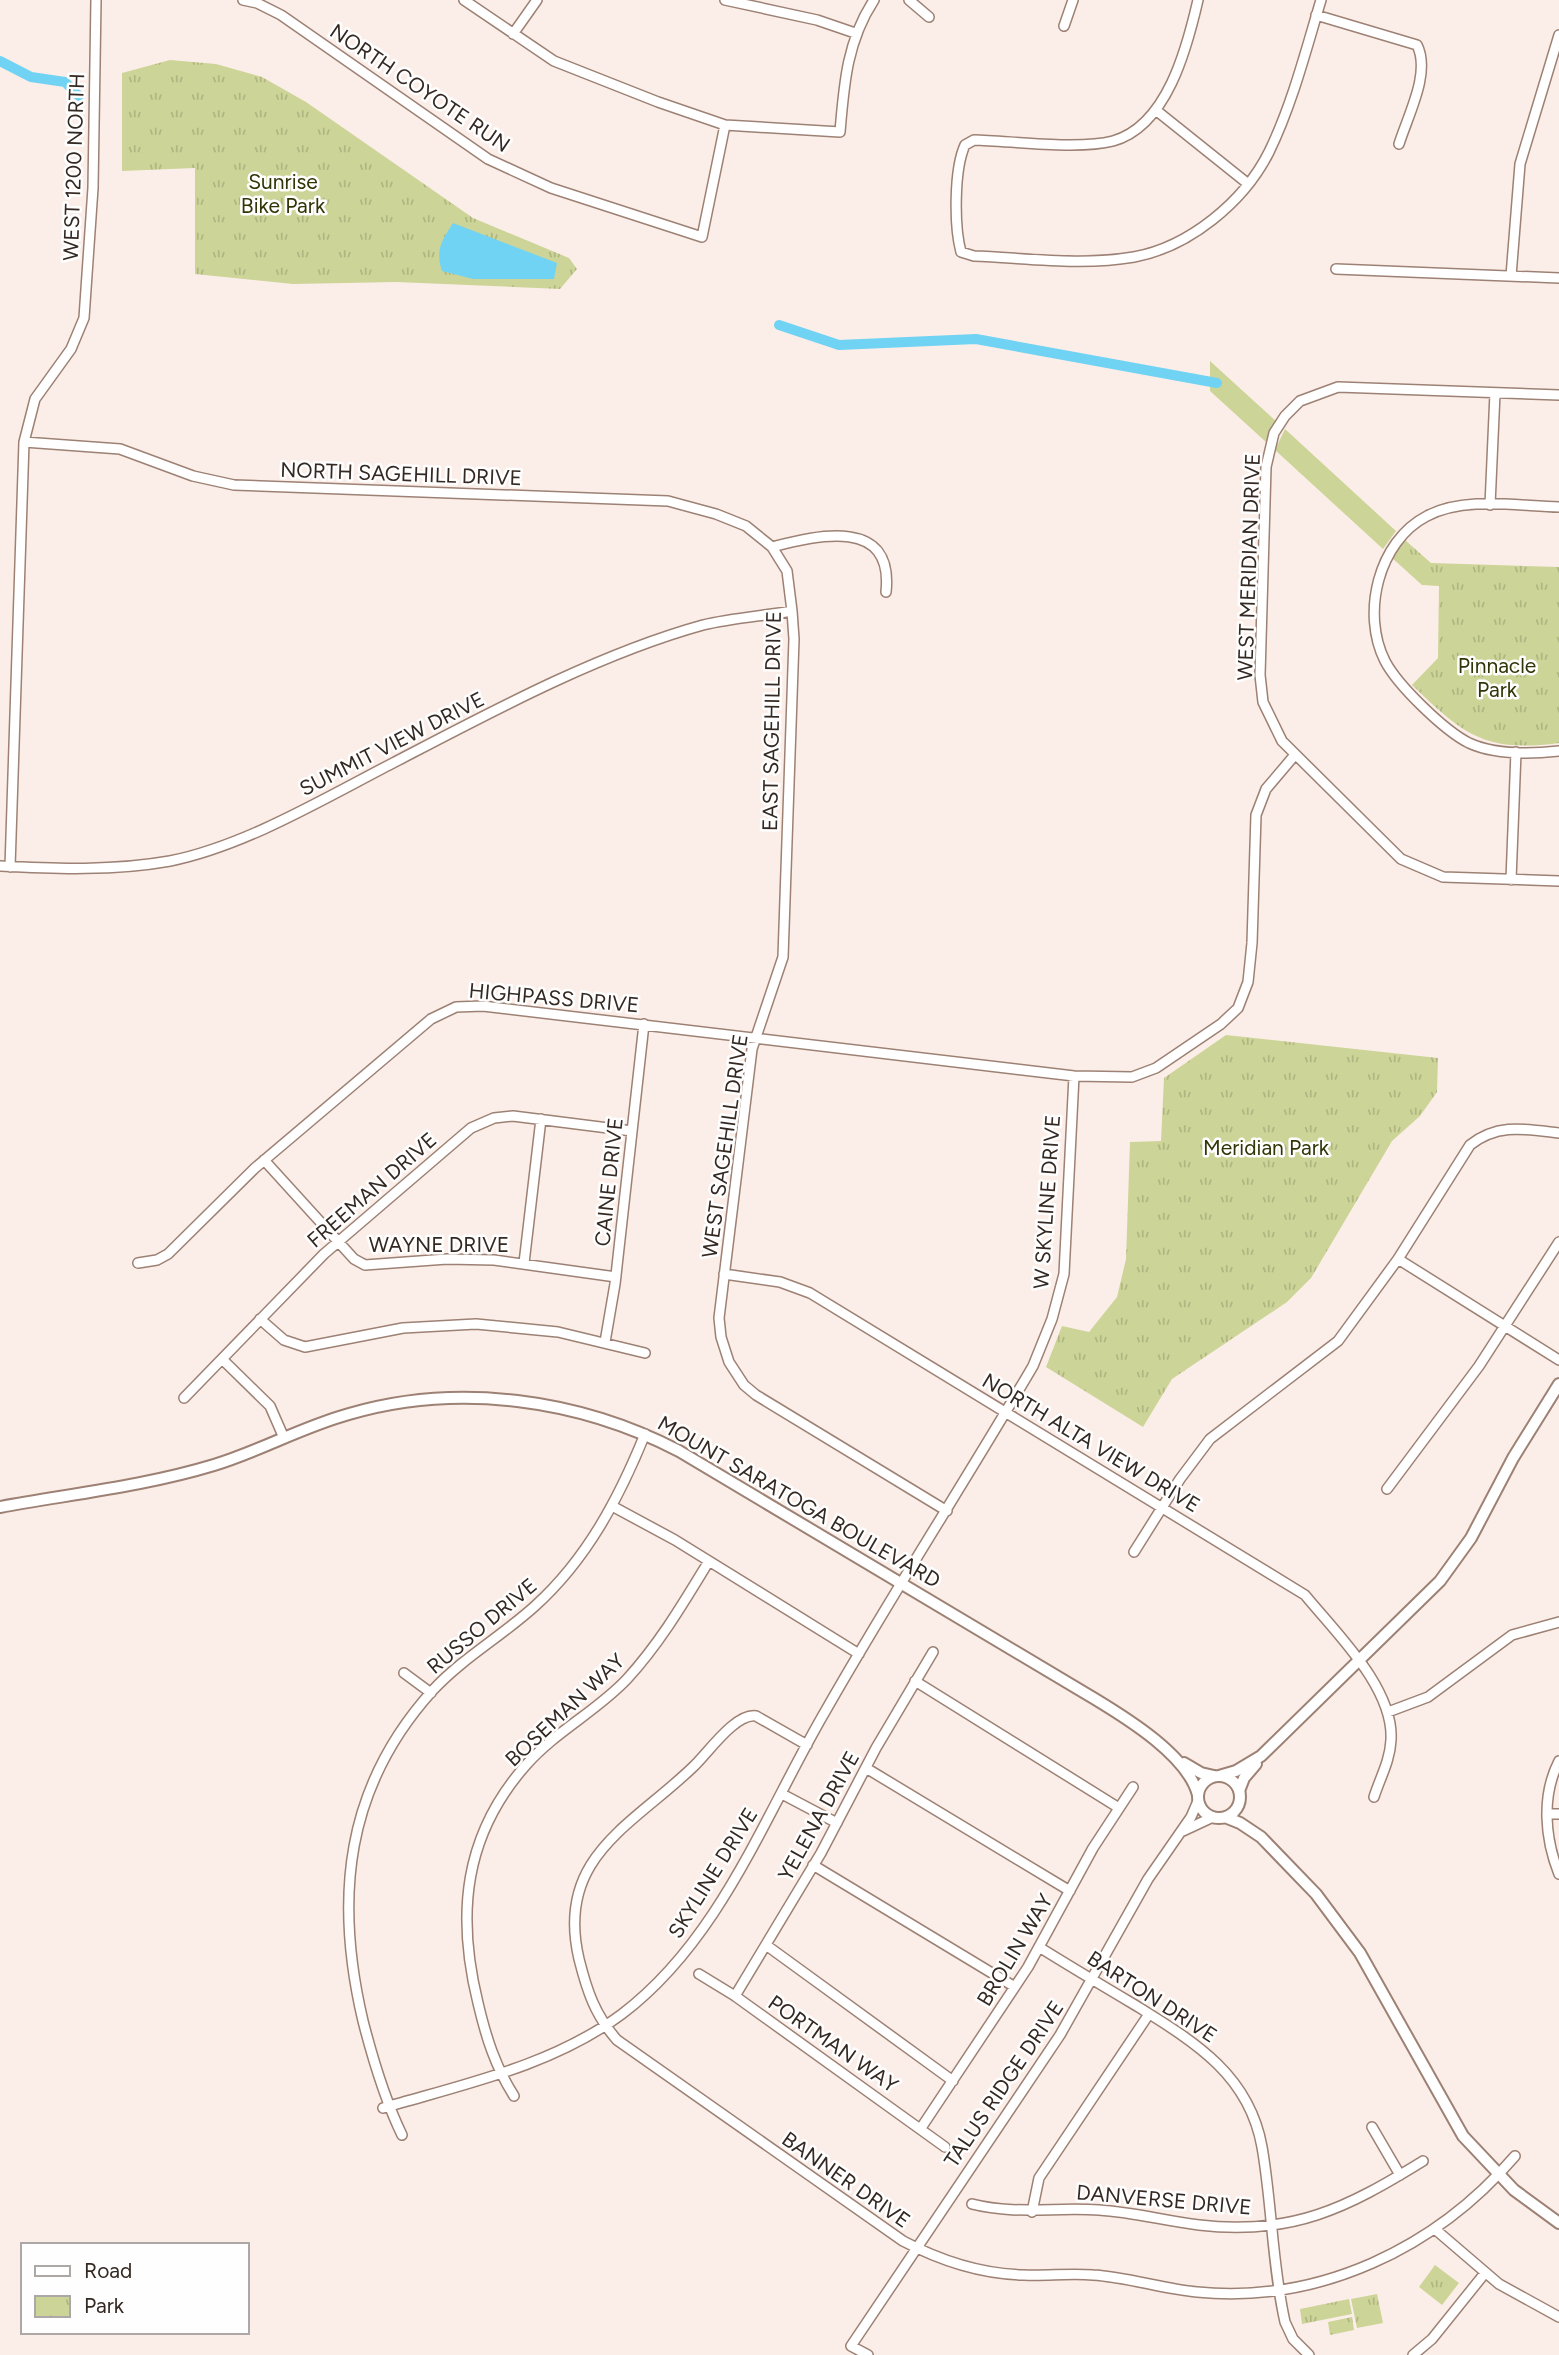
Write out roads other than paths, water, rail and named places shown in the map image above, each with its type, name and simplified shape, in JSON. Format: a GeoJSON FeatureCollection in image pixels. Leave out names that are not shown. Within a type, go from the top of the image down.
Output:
{"type":"FeatureCollection","features":[{"type":"Feature","properties":{"kind":"street","name":"WEST 1200 NORTH"},"geometry":{"type":"LineString","coordinates":[[24,442],[35,399],[79,333],[84,318],[91,243],[96,0]]}},
{"type":"Feature","properties":{"kind":"street","name":"NORTH COYOTE RUN"},"geometry":{"type":"LineString","coordinates":[[243,0],[281,15],[488,159],[551,188],[702,237],[725,125]]}},
{"type":"Feature","properties":{"kind":"street"},"geometry":{"type":"LineString","coordinates":[[464,0],[554,61],[612,86],[725,125],[840,132],[844,75],[855,33],[873,1]]}},
{"type":"Feature","properties":{"kind":"street"},"geometry":{"type":"LineString","coordinates":[[513,34],[537,0]]}},
{"type":"Feature","properties":{"kind":"street"},"geometry":{"type":"LineString","coordinates":[[725,0],[754,9],[817,20],[855,33]]}},
{"type":"Feature","properties":{"kind":"street"},"geometry":{"type":"LineString","coordinates":[[909,0],[929,17]]}},
{"type":"Feature","properties":{"kind":"street"},"geometry":{"type":"LineString","coordinates":[[1064,26],[1073,0]]}},
{"type":"Feature","properties":{"kind":"street"},"geometry":{"type":"LineString","coordinates":[[1198,0],[1171,85],[1157,111],[1136,131],[1097,144],[974,140],[965,145],[959,157],[957,239],[961,252],[974,256],[1105,261],[1157,251],[1200,229],[1225,208],[1268,153],[1321,0]]}},
{"type":"Feature","properties":{"kind":"street"},"geometry":{"type":"LineString","coordinates":[[1316,15],[1416,45],[1423,57],[1421,72],[1399,144]]}},
{"type":"Feature","properties":{"kind":"street"},"geometry":{"type":"LineString","coordinates":[[1511,276],[1520,163],[1559,35]]}},
{"type":"Feature","properties":{"kind":"street"},"geometry":{"type":"LineString","coordinates":[[1157,111],[1247,183]]}},
{"type":"Feature","properties":{"kind":"street"},"geometry":{"type":"LineString","coordinates":[[1336,269],[1559,278]]}},
{"type":"Feature","properties":{"kind":"street","name":"WEST MERIDIAN DRIVE"},"geometry":{"type":"LineString","coordinates":[[1495,393],[1338,387],[1300,401],[1285,416],[1274,433],[1266,467],[1260,675],[1268,718],[1294,756],[1387,847],[1418,869],[1459,879],[1559,881]]}},
{"type":"Feature","properties":{"kind":"street"},"geometry":{"type":"LineString","coordinates":[[1490,505],[1495,393],[1559,395]]}},
{"type":"Feature","properties":{"kind":"street"},"geometry":{"type":"LineString","coordinates":[[5,867],[24,442]]}},
{"type":"Feature","properties":{"kind":"street","name":"NORTH SAGEHILL DRIVE"},"geometry":{"type":"LineString","coordinates":[[24,442],[120,449],[193,477],[234,485],[668,500],[746,526],[772,547]]}},
{"type":"Feature","properties":{"kind":"street"},"geometry":{"type":"LineString","coordinates":[[1559,507],[1490,505],[1461,507],[1428,515],[1399,537],[1389,550],[1378,584],[1377,631],[1386,663],[1394,676],[1458,736],[1481,747],[1516,752],[1559,751]]}},
{"type":"Feature","properties":{"kind":"street"},"geometry":{"type":"LineString","coordinates":[[772,547],[825,535],[854,536],[877,551],[888,572],[886,592]]}},
{"type":"Feature","properties":{"kind":"street","name":"EAST SAGEHILL DRIVE"},"geometry":{"type":"LineString","coordinates":[[772,547],[787,571],[794,639],[786,900]]}},
{"type":"Feature","properties":{"kind":"street","name":"SUMMIT VIEW DRIVE"},"geometry":{"type":"LineString","coordinates":[[5,867],[114,867],[171,860],[234,840],[621,653],[705,625],[792,611]]}},
{"type":"Feature","properties":{"kind":"street"},"geometry":{"type":"LineString","coordinates":[[1511,880],[1516,752]]}},
{"type":"Feature","properties":{"kind":"street","name":"HIGHPASS DRIVE"},"geometry":{"type":"LineString","coordinates":[[138,1263],[157,1260],[168,1254],[264,1160],[431,1018],[447,1009],[474,1005],[1074,1076],[1132,1077],[1156,1068],[1221,1024],[1238,1008],[1248,982],[1259,804],[1272,779],[1294,756]]}},
{"type":"Feature","properties":{"kind":"street","name":"WEST SAGEHILL DRIVE"},"geometry":{"type":"LineString","coordinates":[[724,1274],[755,1037],[783,957],[786,900]]}},
{"type":"Feature","properties":{"kind":"street","name":"CAINE DRIVE"},"geometry":{"type":"LineString","coordinates":[[605,1342],[616,1276],[644,1024]]}},
{"type":"Feature","properties":{"kind":"street","name":"W SKYLINE DRIVE"},"geometry":{"type":"LineString","coordinates":[[902,1584],[1033,1366],[1052,1319],[1064,1275],[1074,1076]]}},
{"type":"Feature","properties":{"kind":"street","name":"FREEMAN DRIVE"},"geometry":{"type":"LineString","coordinates":[[184,1398],[338,1241],[471,1128],[503,1117],[541,1119],[632,1131]]}},
{"type":"Feature","properties":{"kind":"street"},"geometry":{"type":"LineString","coordinates":[[524,1263],[541,1119]]}},
{"type":"Feature","properties":{"kind":"street"},"geometry":{"type":"LineString","coordinates":[[1134,1552],[1162,1506],[1210,1439],[1338,1341],[1398,1259],[1470,1145],[1487,1132],[1522,1129],[1559,1133]]}},
{"type":"Feature","properties":{"kind":"street","name":"WAYNE DRIVE"},"geometry":{"type":"LineString","coordinates":[[264,1160],[354,1259],[370,1266],[447,1259],[524,1263],[616,1276]]}},
{"type":"Feature","properties":{"kind":"street"},"geometry":{"type":"LineString","coordinates":[[1387,1489],[1479,1366],[1559,1242]]}},
{"type":"Feature","properties":{"kind":"street"},"geometry":{"type":"LineString","coordinates":[[1398,1259],[1506,1324],[1559,1360]]}},
{"type":"Feature","properties":{"kind":"street"},"geometry":{"type":"LineString","coordinates":[[724,1274],[719,1318],[720,1338],[729,1363],[744,1385],[947,1511]]}},
{"type":"Feature","properties":{"kind":"street","name":"NORTH ALTA VIEW DRIVE"},"geometry":{"type":"LineString","coordinates":[[724,1274],[780,1282],[810,1293],[1305,1595],[1359,1661],[1379,1691],[1388,1712]]}},
{"type":"Feature","properties":{"kind":"street"},"geometry":{"type":"LineString","coordinates":[[260,1320],[284,1340],[305,1347],[384,1330],[457,1324],[537,1329],[645,1353]]}},
{"type":"Feature","properties":{"kind":"street"},"geometry":{"type":"LineString","coordinates":[[222,1359],[266,1401],[276,1416],[284,1438]]}},
{"type":"Feature","properties":{"kind":"street"},"geometry":{"type":"LineString","coordinates":[[1219,1817],[1233,1813],[1244,1778],[1261,1756],[1427,1595],[1452,1566],[1559,1384]]}},
{"type":"Feature","properties":{"kind":"street","name":"MOUNT SARATOGA BOULEVARD"},"geometry":{"type":"LineString","coordinates":[[0,1507],[181,1474],[224,1462],[366,1409],[451,1398],[496,1399],[551,1406],[608,1420],[680,1451],[1114,1710],[1175,1758],[1200,1773],[1216,1776]]}},
{"type":"Feature","properties":{"kind":"street","name":"RUSSO DRIVE"},"geometry":{"type":"LineString","coordinates":[[402,2135],[386,2107],[351,1966],[347,1915],[348,1880],[356,1830],[372,1783],[400,1733],[431,1693],[463,1662],[519,1620],[551,1591],[578,1559],[612,1506],[645,1434]]}},
{"type":"Feature","properties":{"kind":"street"},"geometry":{"type":"LineString","coordinates":[[612,1506],[709,1561],[859,1654]]}},
{"type":"Feature","properties":{"kind":"street","name":"BOSEMAN WAY"},"geometry":{"type":"LineString","coordinates":[[514,2096],[489,2048],[466,1945],[468,1882],[479,1843],[495,1809],[516,1777],[542,1749],[599,1705],[633,1673],[664,1633],[709,1561]]}},
{"type":"Feature","properties":{"kind":"street","name":"SKYLINE DRIVE"},"geometry":{"type":"LineString","coordinates":[[386,2107],[500,2073],[562,2050],[605,2025],[649,1991],[688,1948],[718,1905],[859,1654],[902,1584]]}},
{"type":"Feature","properties":{"kind":"street"},"geometry":{"type":"LineString","coordinates":[[1374,1797],[1390,1753],[1388,1712],[1436,1692],[1512,1634],[1559,1622]]}},
{"type":"Feature","properties":{"kind":"street","name":"YELENA DRIVE"},"geometry":{"type":"LineString","coordinates":[[735,1996],[813,1865],[933,1652]]}},
{"type":"Feature","properties":{"kind":"street"},"geometry":{"type":"LineString","coordinates":[[404,1673],[431,1693]]}},
{"type":"Feature","properties":{"kind":"street"},"geometry":{"type":"LineString","coordinates":[[915,1681],[1119,1808]]}},
{"type":"Feature","properties":{"kind":"street","name":"BANNER DRIVE"},"geometry":{"type":"LineString","coordinates":[[807,1745],[760,1717],[744,1716],[691,1770],[618,1829],[595,1856],[578,1896],[575,1931],[588,1994],[605,2025],[630,2051],[887,2232],[917,2249],[952,2263],[1002,2274],[1112,2276],[1211,2293],[1280,2290],[1365,2267],[1436,2230],[1498,2176],[1515,2156]]}},
{"type":"Feature","properties":{"kind":"street"},"geometry":{"type":"LineString","coordinates":[[1261,1756],[1241,1769],[1216,1776],[1201,1785],[1198,1798],[1202,1810],[1240,1823],[1261,1837],[1298,1873],[1347,1934],[1398,2018],[1453,2120],[1498,2176],[1559,2223]]}},
{"type":"Feature","properties":{"kind":"street","name":"MOUNT SARATOGA BOULEVARD"},"geometry":{"type":"LineString","coordinates":[[1175,1758],[1191,1779],[1198,1798]]}},
{"type":"Feature","properties":{"kind":"street"},"geometry":{"type":"LineString","coordinates":[[1559,1761],[1549,1791],[1547,1814],[1549,1843],[1559,1874]]}},
{"type":"Feature","properties":{"kind":"street"},"geometry":{"type":"LineString","coordinates":[[866,1768],[1070,1891]]}},
{"type":"Feature","properties":{"kind":"street"},"geometry":{"type":"LineString","coordinates":[[1216,1776],[1234,1782],[1261,1837]]}},
{"type":"Feature","properties":{"kind":"street","name":"BROLIN WAY"},"geometry":{"type":"LineString","coordinates":[[921,2128],[1040,1947],[1070,1891],[1133,1787]]}},
{"type":"Feature","properties":{"kind":"street"},"geometry":{"type":"LineString","coordinates":[[782,1794],[837,1823]]}},
{"type":"Feature","properties":{"kind":"street","name":"TALUS RIDGE DRIVE"},"geometry":{"type":"LineString","coordinates":[[867,2355],[851,2346],[1094,1980],[1148,1879],[1198,1798]]}},
{"type":"Feature","properties":{"kind":"street"},"geometry":{"type":"LineString","coordinates":[[1547,1814],[1559,1814]]}},
{"type":"Feature","properties":{"kind":"street","name":"TALUS RIDGE DRIVE"},"geometry":{"type":"LineString","coordinates":[[1177,1836],[1194,1824],[1219,1817]]}},
{"type":"Feature","properties":{"kind":"street"},"geometry":{"type":"LineString","coordinates":[[813,1865],[1015,1987]]}},
{"type":"Feature","properties":{"kind":"street"},"geometry":{"type":"LineString","coordinates":[[766,1945],[953,2081]]}},
{"type":"Feature","properties":{"kind":"street","name":"BARTON DRIVE"},"geometry":{"type":"LineString","coordinates":[[1040,1947],[1204,2049],[1241,2091],[1258,2130],[1287,2328],[1309,2355]]}},
{"type":"Feature","properties":{"kind":"street","name":"PORTMAN WAY"},"geometry":{"type":"LineString","coordinates":[[699,1974],[735,1996],[945,2147]]}},
{"type":"Feature","properties":{"kind":"street"},"geometry":{"type":"LineString","coordinates":[[1032,2212],[1039,2178],[1149,2014]]}},
{"type":"Feature","properties":{"kind":"street"},"geometry":{"type":"LineString","coordinates":[[1372,2127],[1400,2175]]}},
{"type":"Feature","properties":{"kind":"street","name":"DANVERSE DRIVE"},"geometry":{"type":"LineString","coordinates":[[972,2204],[1000,2210],[1032,2212],[1098,2210],[1209,2226],[1272,2225],[1308,2219],[1343,2207],[1423,2161]]}},
{"type":"Feature","properties":{"kind":"street"},"geometry":{"type":"LineString","coordinates":[[1436,2230],[1485,2273],[1559,2317]]}},
{"type":"Feature","properties":{"kind":"street"},"geometry":{"type":"LineString","coordinates":[[1413,2355],[1432,2339],[1485,2273]]}},
{"type":"Feature","properties":{"kind":"water"},"geometry":{"type":"Polygon","coordinates":[[[453,223],[557,263],[554,279],[473,279],[442,271],[439,257],[441,246],[453,223]]]}},
{"type":"Feature","properties":{"kind":"waterway"},"geometry":{"type":"LineString","coordinates":[[0,61],[31,77],[65,82],[79,96]]}},
{"type":"Feature","properties":{"kind":"waterway"},"geometry":{"type":"LineString","coordinates":[[779,325],[839,345],[976,339],[1217,383]]}},
{"type":"Feature","properties":{"kind":"park label","name":"Sunrise Bike Park"},"geometry":{"type":"Point","coordinates":[283,194]}},
{"type":"Feature","properties":{"kind":"park label","name":"Pinnacle Park"},"geometry":{"type":"Point","coordinates":[1497,678]}},
{"type":"Feature","properties":{"kind":"park label","name":"Meridian Park"},"geometry":{"type":"Point","coordinates":[1266,1148]}}]}
